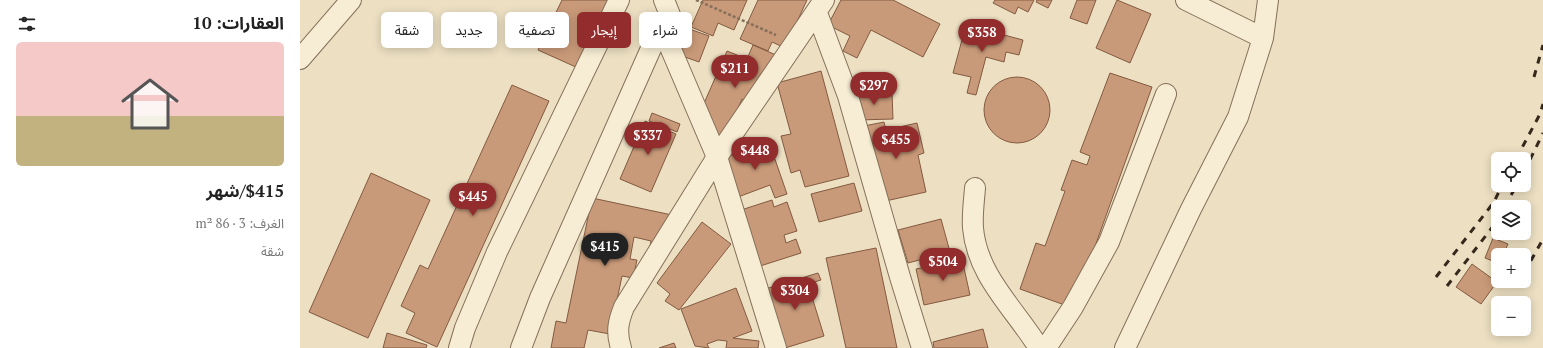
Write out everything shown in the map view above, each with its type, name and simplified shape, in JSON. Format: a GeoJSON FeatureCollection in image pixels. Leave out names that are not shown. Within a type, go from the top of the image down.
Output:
{"type":"FeatureCollection","features":[{"type":"Feature","properties":{"kind":"street"},"geometry":{"type":"LineString","coordinates":[[300,59],[351,0]]}},
{"type":"Feature","properties":{"kind":"street"},"geometry":{"type":"LineString","coordinates":[[459,348],[465,328],[497,252],[619,0]]}},
{"type":"Feature","properties":{"kind":"street"},"geometry":{"type":"LineString","coordinates":[[1186,0],[1263,38]]}},
{"type":"Feature","properties":{"kind":"street"},"geometry":{"type":"LineString","coordinates":[[1125,348],[1191,209],[1238,117],[1263,38],[1268,0]]}},
{"type":"Feature","properties":{"kind":"street"},"geometry":{"type":"LineString","coordinates":[[621,348],[618,338],[617,325],[624,307],[717,157],[821,6]]}},
{"type":"Feature","properties":{"kind":"street"},"geometry":{"type":"LineString","coordinates":[[821,6],[922,348]]}},
{"type":"Feature","properties":{"kind":"street"},"geometry":{"type":"LineString","coordinates":[[668,10],[717,157],[776,348]]}},
{"type":"Feature","properties":{"kind":"street"},"geometry":{"type":"LineString","coordinates":[[521,348],[540,298],[668,10]]}},
{"type":"Feature","properties":{"kind":"street"},"geometry":{"type":"LineString","coordinates":[[1046,348],[1073,307],[1109,242],[1166,94]]}},
{"type":"Feature","properties":{"kind":"street"},"geometry":{"type":"LineString","coordinates":[[975,188],[973,228],[978,254],[987,275],[1039,348]]}},
{"type":"Feature","properties":{"kind":"path"},"geometry":{"type":"LineString","coordinates":[[696,0],[795,44]]}},
{"type":"Feature","properties":{"kind":"building"},"geometry":{"type":"Polygon","coordinates":[[[562,0],[609,0],[604,12],[577,12],[577,48],[587,48],[578,68],[538,50],[539,48],[569,48],[569,12],[556,12],[562,0]]]}},
{"type":"Feature","properties":{"kind":"building"},"geometry":{"type":"Polygon","coordinates":[[[703,0],[747,0],[734,30],[718,23],[713,36],[692,27],[703,0]]]}},
{"type":"Feature","properties":{"kind":"building"},"geometry":{"type":"Polygon","coordinates":[[[758,0],[807,0],[785,48],[772,42],[768,51],[740,39],[758,0]]]}},
{"type":"Feature","properties":{"kind":"building"},"geometry":{"type":"Polygon","coordinates":[[[841,0],[893,0],[940,24],[923,57],[871,30],[857,58],[843,51],[850,36],[828,25],[841,0]]]}},
{"type":"Feature","properties":{"kind":"building"},"geometry":{"type":"Polygon","coordinates":[[[995,0],[1034,0],[1028,12],[1018,7],[1015,14],[993,3],[995,0]]]}},
{"type":"Feature","properties":{"kind":"building"},"geometry":{"type":"Polygon","coordinates":[[[1037,0],[1052,0],[1048,8],[1036,2],[1037,0]]]}},
{"type":"Feature","properties":{"kind":"building"},"geometry":{"type":"Polygon","coordinates":[[[1077,0],[1096,0],[1087,24],[1070,18],[1077,0]]]}},
{"type":"Feature","properties":{"kind":"building"},"geometry":{"type":"Polygon","coordinates":[[[1117,0],[1151,14],[1130,63],[1096,48],[1117,0]]]}},
{"type":"Feature","properties":{"kind":"building"},"geometry":{"type":"Polygon","coordinates":[[[966,25],[1023,40],[1019,55],[1006,52],[1004,62],[986,57],[976,95],[967,93],[971,77],[953,73],[966,25]]]}},
{"type":"Feature","properties":{"kind":"building"},"geometry":{"type":"Polygon","coordinates":[[[692,30],[709,36],[699,62],[671,52],[673,48],[692,48],[692,30]]]}},
{"type":"Feature","properties":{"kind":"building"},"geometry":{"type":"Polygon","coordinates":[[[753,45],[776,55],[754,105],[742,99],[722,146],[698,117],[727,51],[747,59],[753,45]]]}},
{"type":"Feature","properties":{"kind":"building"},"geometry":{"type":"Polygon","coordinates":[[[821,71],[849,176],[805,187],[800,170],[791,173],[781,136],[791,134],[777,83],[821,71]]]}},
{"type":"Feature","properties":{"kind":"building"},"geometry":{"type":"Polygon","coordinates":[[[1110,73],[1152,87],[1073,308],[1020,289],[1036,243],[1045,246],[1065,191],[1061,190],[1072,160],[1087,165],[1090,156],[1080,152],[1110,73]]]}},
{"type":"Feature","properties":{"kind":"building"},"geometry":{"type":"Polygon","coordinates":[[[1011,77],[1023,77],[1030,79],[1041,86],[1048,97],[1050,110],[1048,123],[1041,134],[1030,141],[1023,143],[1011,143],[1004,141],[993,134],[986,123],[984,116],[984,104],[986,97],[993,86],[1004,79],[1011,77]]]}},
{"type":"Feature","properties":{"kind":"building"},"geometry":{"type":"Polygon","coordinates":[[[512,85],[549,101],[437,347],[406,333],[415,313],[401,306],[420,265],[428,269],[512,85]]]}},
{"type":"Feature","properties":{"kind":"building"},"geometry":{"type":"Polygon","coordinates":[[[892,93],[893,119],[857,120],[856,94],[892,93]]]}},
{"type":"Feature","properties":{"kind":"building"},"geometry":{"type":"Polygon","coordinates":[[[652,113],[680,124],[677,132],[649,121],[652,113]]]}},
{"type":"Feature","properties":{"kind":"building"},"geometry":{"type":"Polygon","coordinates":[[[645,121],[676,134],[651,192],[620,179],[645,121]]]}},
{"type":"Feature","properties":{"kind":"building"},"geometry":{"type":"Polygon","coordinates":[[[884,122],[886,130],[917,123],[924,153],[918,155],[926,192],[881,202],[864,126],[884,122]]]}},
{"type":"Feature","properties":{"kind":"building"},"geometry":{"type":"Polygon","coordinates":[[[769,142],[787,194],[775,198],[770,185],[738,197],[724,158],[769,142]]]}},
{"type":"Feature","properties":{"kind":"building"},"geometry":{"type":"Polygon","coordinates":[[[371,173],[430,200],[368,338],[309,312],[371,173]]]}},
{"type":"Feature","properties":{"kind":"building"},"geometry":{"type":"Polygon","coordinates":[[[854,183],[862,211],[819,222],[811,194],[854,183]]]}},
{"type":"Feature","properties":{"kind":"building"},"geometry":{"type":"Polygon","coordinates":[[[592,198],[672,215],[647,262],[651,241],[634,237],[630,259],[637,260],[633,278],[622,276],[610,334],[588,330],[584,348],[551,348],[556,321],[566,323],[592,198]]]}},
{"type":"Feature","properties":{"kind":"building"},"geometry":{"type":"Polygon","coordinates":[[[772,200],[774,207],[787,202],[797,231],[784,235],[786,243],[796,239],[801,253],[757,267],[738,211],[772,200]]]}},
{"type":"Feature","properties":{"kind":"building"},"geometry":{"type":"Polygon","coordinates":[[[941,219],[950,252],[908,263],[898,230],[941,219]]]}},
{"type":"Feature","properties":{"kind":"building"},"geometry":{"type":"Polygon","coordinates":[[[702,222],[731,244],[679,310],[665,301],[670,294],[657,283],[702,222]]]}},
{"type":"Feature","properties":{"kind":"building"},"geometry":{"type":"Polygon","coordinates":[[[1492,240],[1498,240],[1508,244],[1506,248],[1491,248],[1491,260],[1485,258],[1492,240]]]}},
{"type":"Feature","properties":{"kind":"building"},"geometry":{"type":"Polygon","coordinates":[[[876,248],[897,348],[846,348],[826,258],[876,248]]]}},
{"type":"Feature","properties":{"kind":"building"},"geometry":{"type":"Polygon","coordinates":[[[962,259],[970,295],[924,305],[916,269],[962,259]]]}},
{"type":"Feature","properties":{"kind":"building"},"geometry":{"type":"Polygon","coordinates":[[[1472,264],[1491,278],[1491,288],[1493,288],[1481,304],[1456,287],[1472,264]]]}},
{"type":"Feature","properties":{"kind":"building"},"geometry":{"type":"Polygon","coordinates":[[[818,273],[821,280],[808,284],[824,336],[785,348],[762,290],[818,273]]]}},
{"type":"Feature","properties":{"kind":"building"},"geometry":{"type":"Polygon","coordinates":[[[736,288],[752,331],[733,338],[759,341],[758,348],[726,348],[727,341],[718,340],[707,344],[709,348],[695,346],[681,309],[736,288]]]}},
{"type":"Feature","properties":{"kind":"building"},"geometry":{"type":"Polygon","coordinates":[[[983,329],[988,348],[934,348],[933,342],[983,329]]]}},
{"type":"Feature","properties":{"kind":"building"},"geometry":{"type":"Polygon","coordinates":[[[387,333],[427,345],[426,348],[383,348],[387,333]]]}},
{"type":"Feature","properties":{"kind":"building"},"geometry":{"type":"Polygon","coordinates":[[[674,343],[676,348],[659,348],[674,343]]]}},
{"type":"Feature","properties":{"kind":"railway"},"geometry":{"type":"LineString","coordinates":[[1534,77],[1543,45]]}},
{"type":"Feature","properties":{"kind":"railway"},"geometry":{"type":"LineString","coordinates":[[1520,152],[1540,114],[1543,104]]}},
{"type":"Feature","properties":{"kind":"railway"},"geometry":{"type":"LineString","coordinates":[[1531,158],[1543,133]]}},
{"type":"Feature","properties":{"kind":"railway"},"geometry":{"type":"LineString","coordinates":[[1436,277],[1494,202],[1499,192]]}},
{"type":"Feature","properties":{"kind":"railway"},"geometry":{"type":"LineString","coordinates":[[1508,200],[1513,192]]}},
{"type":"Feature","properties":{"kind":"railway"},"geometry":{"type":"LineString","coordinates":[[1447,286],[1491,229]]}},
{"type":"Feature","properties":{"kind":"railway"},"geometry":{"type":"LineString","coordinates":[[1531,260],[1543,239]]}}]}
